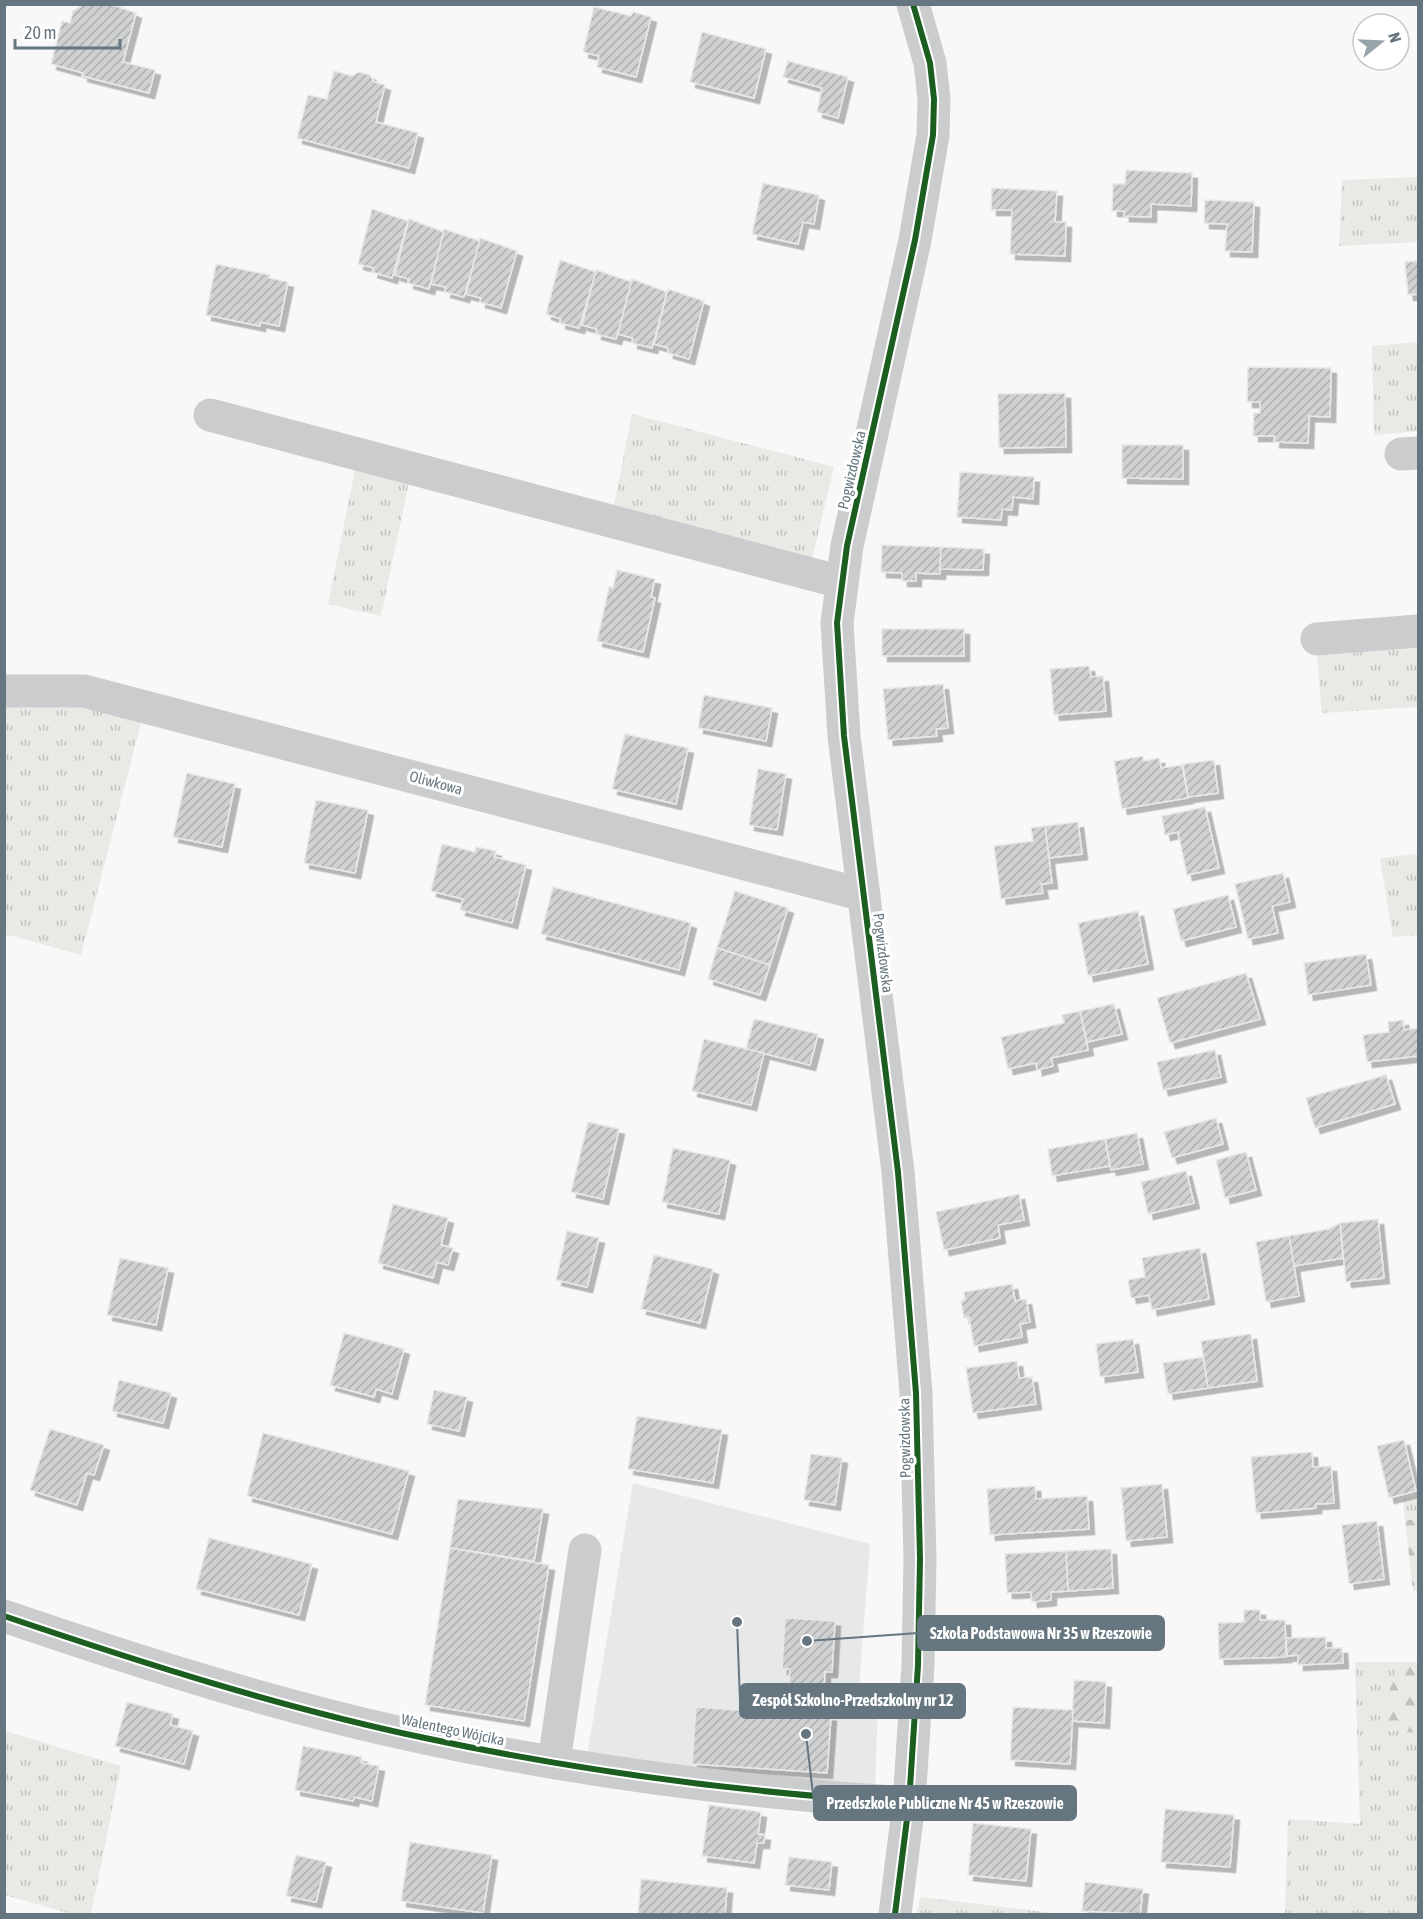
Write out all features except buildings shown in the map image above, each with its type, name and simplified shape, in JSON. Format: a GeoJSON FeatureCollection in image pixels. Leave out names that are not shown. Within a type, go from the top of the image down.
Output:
{"type":"FeatureCollection","features":[{"type":"Feature","properties":{"kind":"street","name":"Pogwizdowska"},"geometry":{"type":"LineString","coordinates":[[895,1914],[909,1803],[918,1665],[920,1571],[916,1393],[898,1172],[838,670],[837,623],[841,582],[915,240],[930,157],[934,99],[931,72],[920,20],[913,4]]}},
{"type":"Feature","properties":{"kind":"street"},"geometry":{"type":"LineString","coordinates":[[210,415],[841,582]]}},
{"type":"Feature","properties":{"kind":"street"},"geometry":{"type":"LineString","coordinates":[[1317,639],[1419,631]]}},
{"type":"Feature","properties":{"kind":"street","name":"Oliwkowa"},"geometry":{"type":"LineString","coordinates":[[4,691],[84,691],[864,895]]}},
{"type":"Feature","properties":{"kind":"street"},"geometry":{"type":"LineString","coordinates":[[554,1762],[585,1550]]}},
{"type":"Feature","properties":{"kind":"street","name":"Walentego Wójcika"},"geometry":{"type":"LineString","coordinates":[[4,1616],[245,1692],[422,1737],[554,1762],[765,1793],[909,1803]]}},
{"type":"Feature","properties":{"kind":"shaded area"},"geometry":{"type":"Polygon","coordinates":[[[633,1483],[870,1544],[858,1701],[878,1705],[875,1787],[587,1756],[633,1483]]]}},
{"type":"Feature","properties":{"kind":"green space"},"geometry":{"type":"Polygon","coordinates":[[[1418,177],[1418,242],[1339,246],[1342,180],[1418,177]]]}},
{"type":"Feature","properties":{"kind":"green space"},"geometry":{"type":"Polygon","coordinates":[[[1418,342],[1418,431],[1374,435],[1372,346],[1418,342]]]}},
{"type":"Feature","properties":{"kind":"green space"},"geometry":{"type":"Polygon","coordinates":[[[632,414],[834,467],[812,559],[614,505],[632,414]]]}},
{"type":"Feature","properties":{"kind":"green space"},"geometry":{"type":"Polygon","coordinates":[[[356,465],[410,477],[381,616],[328,604],[356,465]]]}},
{"type":"Feature","properties":{"kind":"green space"},"geometry":{"type":"Polygon","coordinates":[[[1418,647],[1418,707],[1322,713],[1317,656],[1418,647]]]}},
{"type":"Feature","properties":{"kind":"green space"},"geometry":{"type":"Polygon","coordinates":[[[51,698],[142,719],[81,955],[5,934],[5,701],[51,698]]]}},
{"type":"Feature","properties":{"kind":"green space"},"geometry":{"type":"Polygon","coordinates":[[[1418,854],[1418,935],[1393,937],[1380,858],[1418,854]]]}},
{"type":"Feature","properties":{"kind":"green space"},"geometry":{"type":"Polygon","coordinates":[[[1418,1497],[1418,1521],[1405,1519],[1403,1499],[1418,1497]]]}},
{"type":"Feature","properties":{"kind":"green space"},"geometry":{"type":"Polygon","coordinates":[[[1405,1519],[1418,1521],[1418,1590],[1413,1591],[1405,1519]]]}},
{"type":"Feature","properties":{"kind":"green space"},"geometry":{"type":"Polygon","coordinates":[[[1355,1662],[1401,1662],[1387,1696],[1387,1730],[1418,1733],[1418,1914],[1285,1914],[1288,1819],[1360,1824],[1355,1662]]]}},
{"type":"Feature","properties":{"kind":"green space"},"geometry":{"type":"Polygon","coordinates":[[[1401,1662],[1418,1662],[1418,1733],[1386,1730],[1387,1696],[1401,1662]]]}},
{"type":"Feature","properties":{"kind":"green space"},"geometry":{"type":"Polygon","coordinates":[[[5,1731],[121,1766],[91,1914],[71,1914],[5,1895],[5,1731]]]}},
{"type":"Feature","properties":{"kind":"green space"},"geometry":{"type":"Polygon","coordinates":[[[920,1897],[1062,1914],[917,1914],[920,1897]]]}},
{"type":"Feature","properties":{"kind":"cycle path"},"geometry":{"type":"LineString","coordinates":[[895,1914],[909,1803],[918,1665],[920,1559],[916,1393],[898,1172],[844,736],[837,623],[847,546],[915,240],[933,135],[934,99],[930,63],[913,4]]}},
{"type":"Feature","properties":{"kind":"cycle path"},"geometry":{"type":"LineString","coordinates":[[4,1616],[108,1651],[266,1699],[425,1738],[545,1761],[666,1780],[909,1803]]}},
{"type":"Feature","properties":{"kind":"place","name":"Zespół Szkolno-Przedszkolny nr 12"},"geometry":{"type":"Point","coordinates":[737,1622]}},
{"type":"Feature","properties":{"kind":"place","name":"Szkoła Podstawowa Nr 35 w Rzeszowie"},"geometry":{"type":"Point","coordinates":[807,1641]}},
{"type":"Feature","properties":{"kind":"place","name":"Przedszkole Publiczne Nr 45 w Rzeszowie"},"geometry":{"type":"Point","coordinates":[806,1734]}}]}
